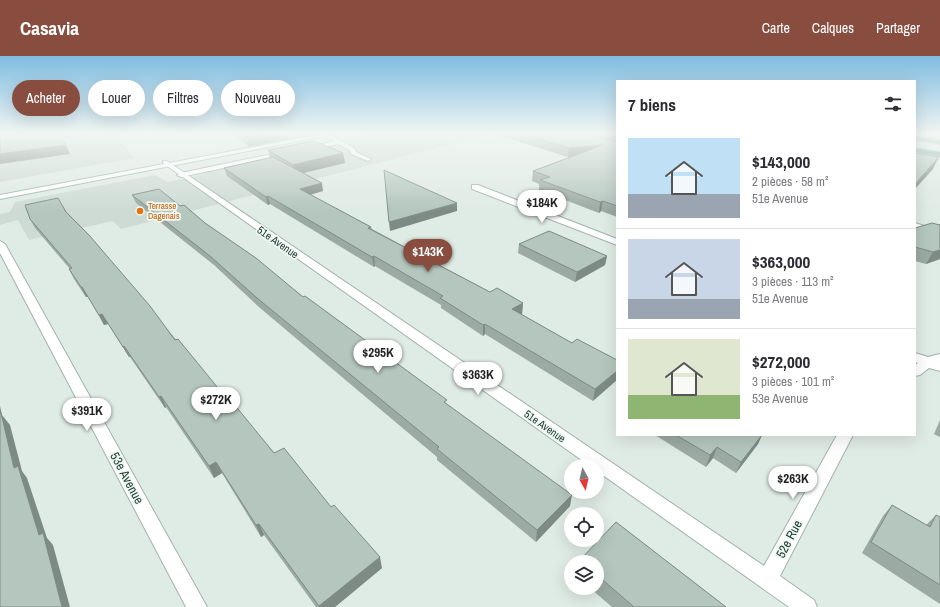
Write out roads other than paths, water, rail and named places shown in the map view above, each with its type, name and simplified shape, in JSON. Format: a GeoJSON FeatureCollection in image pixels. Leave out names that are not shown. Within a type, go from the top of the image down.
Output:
{"type":"FeatureCollection","features":[{"type":"Feature","properties":{"kind":"street"},"geometry":{"type":"LineString","coordinates":[[167,164],[184,160]]}},
{"type":"Feature","properties":{"kind":"street"},"geometry":{"type":"LineString","coordinates":[[0,196],[191,160]]}},
{"type":"Feature","properties":{"kind":"street"},"geometry":{"type":"LineString","coordinates":[[181,174],[252,160]]}},
{"type":"Feature","properties":{"kind":"street","name":"51e Avenue"},"geometry":{"type":"LineString","coordinates":[[167,164],[807,607]]}},
{"type":"Feature","properties":{"kind":"street"},"geometry":{"type":"LineString","coordinates":[[475,186],[616,242]]}},
{"type":"Feature","properties":{"kind":"street"},"geometry":{"type":"LineString","coordinates":[[916,226],[940,234]]}},
{"type":"Feature","properties":{"kind":"street","name":"53e Avenue"},"geometry":{"type":"LineString","coordinates":[[0,244],[197,607]]}},
{"type":"Feature","properties":{"kind":"street"},"geometry":{"type":"LineString","coordinates":[[916,357],[936,362]]}},
{"type":"Feature","properties":{"kind":"street"},"geometry":{"type":"LineString","coordinates":[[916,372],[936,362]]}},
{"type":"Feature","properties":{"kind":"street","name":"52e Rue"},"geometry":{"type":"LineString","coordinates":[[767,580],[844,436]]}},
{"type":"Feature","properties":{"kind":"place","name":"Terrasse Dagenais"},"geometry":{"type":"Point","coordinates":[140,211]}}]}
